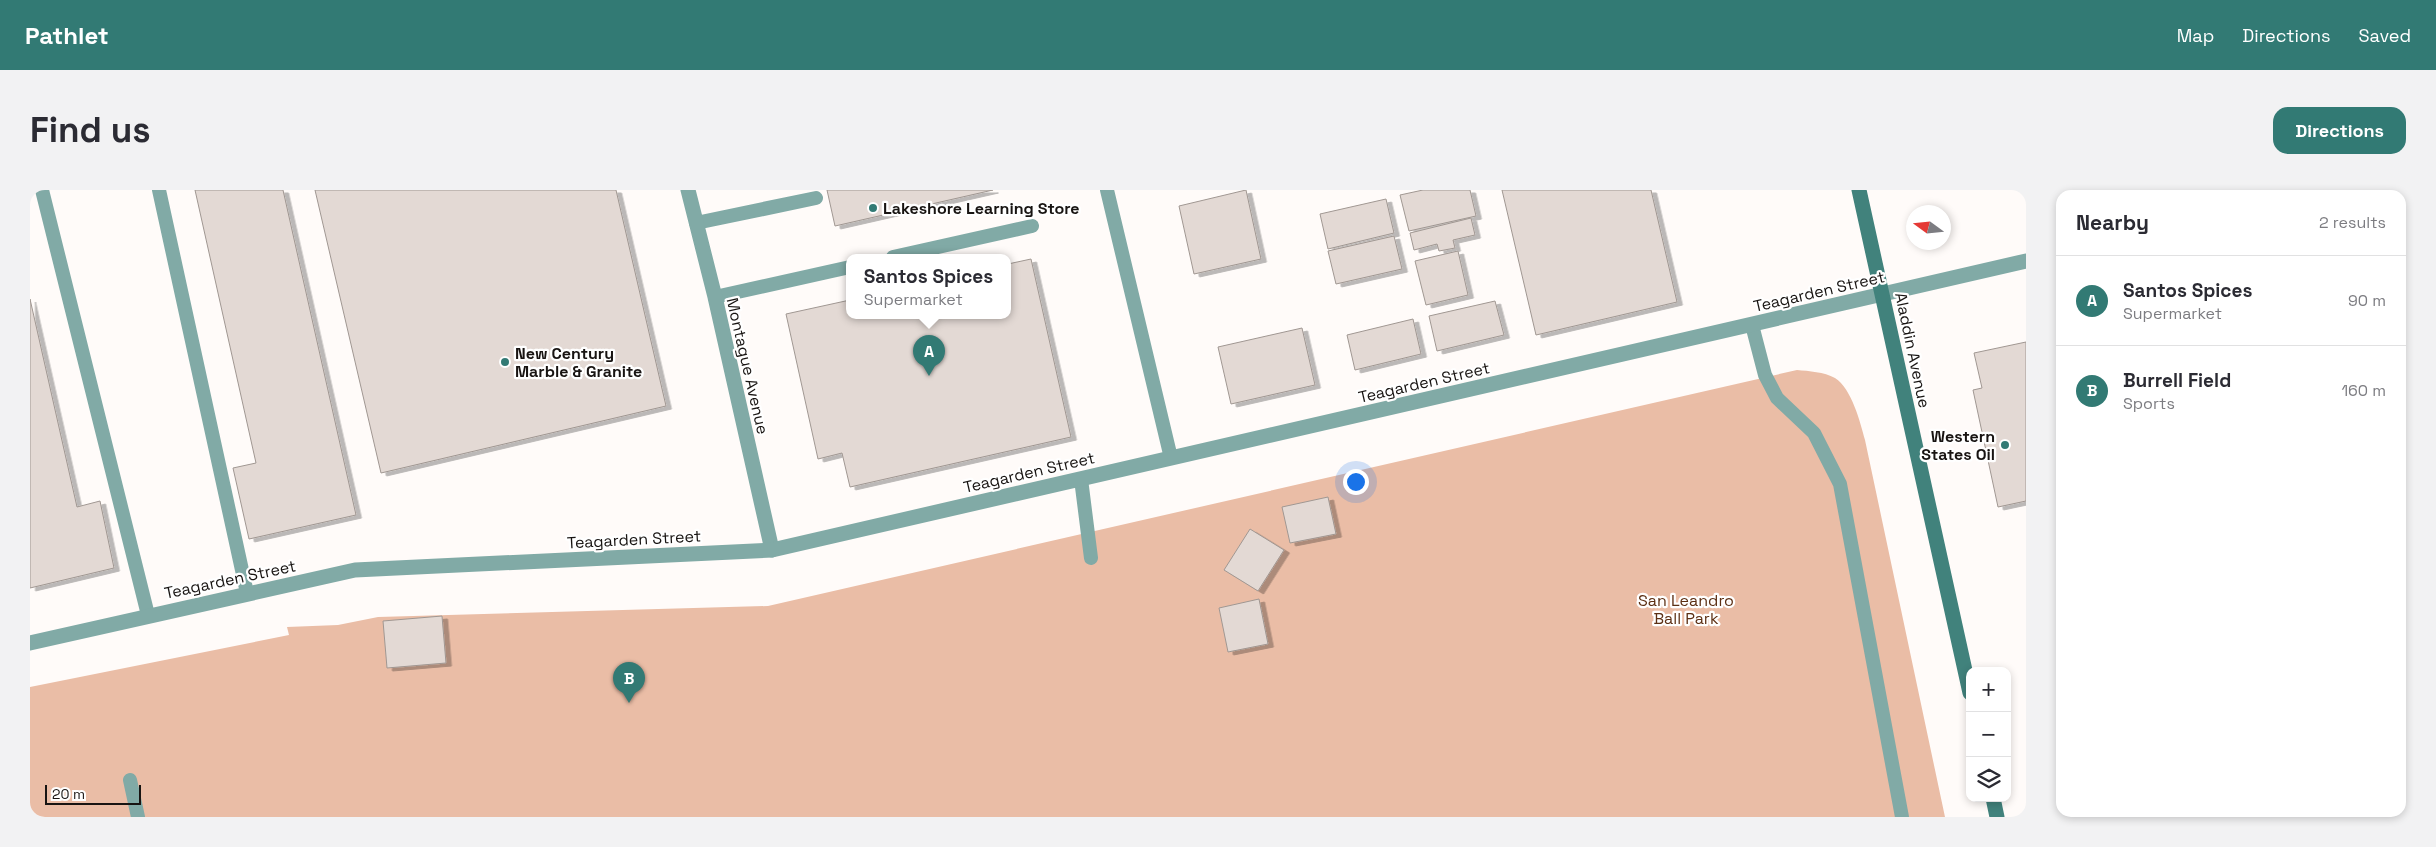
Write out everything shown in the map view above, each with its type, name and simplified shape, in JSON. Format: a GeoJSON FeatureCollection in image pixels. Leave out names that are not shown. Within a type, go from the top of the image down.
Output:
{"type":"FeatureCollection","features":[{"type":"Feature","properties":{"kind":"street","name":"Montague Avenue"},"geometry":{"type":"LineString","coordinates":[[688,190],[715,297],[772,550]]}},
{"type":"Feature","properties":{"kind":"street","name":"Aladdin Avenue"},"geometry":{"type":"LineString","coordinates":[[1859,190],[1966,675]]}},
{"type":"Feature","properties":{"kind":"street","name":"Teagarden Street"},"geometry":{"type":"LineString","coordinates":[[30,642],[355,570],[772,550],[2026,261]]}},
{"type":"Feature","properties":{"kind":"street"},"geometry":{"type":"LineString","coordinates":[[1994,802],[1997,817]]}},
{"type":"Feature","properties":{"kind":"lane"},"geometry":{"type":"LineString","coordinates":[[42,190],[148,615]]}},
{"type":"Feature","properties":{"kind":"lane"},"geometry":{"type":"LineString","coordinates":[[159,190],[247,593]]}},
{"type":"Feature","properties":{"kind":"lane"},"geometry":{"type":"LineString","coordinates":[[1107,190],[1170,458]]}},
{"type":"Feature","properties":{"kind":"lane"},"geometry":{"type":"LineString","coordinates":[[696,223],[816,198]]}},
{"type":"Feature","properties":{"kind":"lane"},"geometry":{"type":"LineString","coordinates":[[906,254],[1032,226]]}},
{"type":"Feature","properties":{"kind":"lane"},"geometry":{"type":"LineString","coordinates":[[715,297],[846,268]]}},
{"type":"Feature","properties":{"kind":"lane"},"geometry":{"type":"LineString","coordinates":[[1752,324],[1765,375],[1777,398],[1814,433],[1840,484],[1902,817]]}},
{"type":"Feature","properties":{"kind":"lane"},"geometry":{"type":"LineString","coordinates":[[1080,479],[1091,558]]}},
{"type":"Feature","properties":{"kind":"lane"},"geometry":{"type":"LineString","coordinates":[[130,780],[138,817]]}},
{"type":"Feature","properties":{"kind":"green space","name":"San Leandro Ball Park"},"geometry":{"type":"Polygon","coordinates":[[[1797,370],[1821,373],[1835,378],[1841,383],[1851,398],[1858,415],[1865,440],[1945,817],[30,817],[30,687],[289,635],[287,627],[338,625],[378,617],[768,606],[1797,370]]]}},
{"type":"Feature","properties":{"kind":"building"},"geometry":{"type":"Polygon","coordinates":[[[195,190],[283,190],[356,515],[249,539],[233,468],[256,463],[195,190]]]}},
{"type":"Feature","properties":{"kind":"building","name":"New Century Marble & Granite"},"geometry":{"type":"Polygon","coordinates":[[[315,190],[616,190],[666,406],[381,473],[315,190]]]}},
{"type":"Feature","properties":{"kind":"building","name":"Lakeshore Learning Store"},"geometry":{"type":"Polygon","coordinates":[[[827,190],[993,190],[835,226],[827,190]]]}},
{"type":"Feature","properties":{"kind":"building"},"geometry":{"type":"Polygon","coordinates":[[[1246,190],[1261,259],[1194,274],[1179,206],[1246,190]]]}},
{"type":"Feature","properties":{"kind":"building"},"geometry":{"type":"Polygon","coordinates":[[[1423,190],[1470,190],[1476,216],[1409,231],[1400,195],[1423,190]]]}},
{"type":"Feature","properties":{"kind":"building"},"geometry":{"type":"Polygon","coordinates":[[[1502,190],[1651,190],[1677,302],[1536,335],[1502,190]]]}},
{"type":"Feature","properties":{"kind":"building"},"geometry":{"type":"Polygon","coordinates":[[[1386,199],[1394,233],[1328,249],[1320,214],[1386,199]]]}},
{"type":"Feature","properties":{"kind":"building"},"geometry":{"type":"Polygon","coordinates":[[[1471,218],[1475,235],[1453,240],[1455,248],[1439,251],[1437,244],[1414,250],[1410,233],[1471,218]]]}},
{"type":"Feature","properties":{"kind":"building"},"geometry":{"type":"Polygon","coordinates":[[[1394,236],[1402,269],[1336,284],[1328,251],[1394,236]]]}},
{"type":"Feature","properties":{"kind":"building"},"geometry":{"type":"Polygon","coordinates":[[[1458,251],[1468,295],[1426,305],[1415,261],[1458,251]]]}},
{"type":"Feature","properties":{"kind":"building"},"geometry":{"type":"Polygon","coordinates":[[[1031,259],[1071,437],[850,487],[842,453],[818,459],[786,314],[846,301],[846,319],[1011,319],[1011,263],[1031,259]]]}},
{"type":"Feature","properties":{"kind":"building"},"geometry":{"type":"Polygon","coordinates":[[[30,299],[77,507],[100,501],[114,568],[30,588],[30,299]]]}},
{"type":"Feature","properties":{"kind":"building"},"geometry":{"type":"Polygon","coordinates":[[[1495,301],[1504,335],[1437,351],[1429,316],[1495,301]]]}},
{"type":"Feature","properties":{"kind":"building"},"geometry":{"type":"Polygon","coordinates":[[[1413,319],[1421,354],[1355,370],[1347,335],[1413,319]]]}},
{"type":"Feature","properties":{"kind":"building"},"geometry":{"type":"Polygon","coordinates":[[[1302,328],[1315,385],[1231,404],[1218,347],[1302,328]]]}},
{"type":"Feature","properties":{"kind":"building","name":"Western States Oil"},"geometry":{"type":"Polygon","coordinates":[[[2026,342],[2026,501],[1998,507],[1973,390],[1982,388],[1974,353],[2026,342]]]}},
{"type":"Feature","properties":{"kind":"building"},"geometry":{"type":"Polygon","coordinates":[[[1328,497],[1336,534],[1290,543],[1282,507],[1328,497]]]}},
{"type":"Feature","properties":{"kind":"building"},"geometry":{"type":"Polygon","coordinates":[[[1250,529],[1284,550],[1258,591],[1224,570],[1250,529]]]}},
{"type":"Feature","properties":{"kind":"building"},"geometry":{"type":"Polygon","coordinates":[[[1259,599],[1268,644],[1228,652],[1219,608],[1259,599]]]}},
{"type":"Feature","properties":{"kind":"building"},"geometry":{"type":"Polygon","coordinates":[[[442,616],[446,663],[387,668],[383,621],[442,616]]]}},
{"type":"Feature","properties":{"kind":"place","name":"Lakeshore Learning Store"},"geometry":{"type":"Point","coordinates":[873,208]}},
{"type":"Feature","properties":{"kind":"place","name":"New Century Marble & Granite"},"geometry":{"type":"Point","coordinates":[505,362]}},
{"type":"Feature","properties":{"kind":"place","name":"Santos Spices"},"geometry":{"type":"Point","coordinates":[929,376]}},
{"type":"Feature","properties":{"kind":"place","name":"Western States Oil"},"geometry":{"type":"Point","coordinates":[2005,445]}},
{"type":"Feature","properties":{"kind":"place","name":"Burrell Field"},"geometry":{"type":"Point","coordinates":[629,703]}}]}
